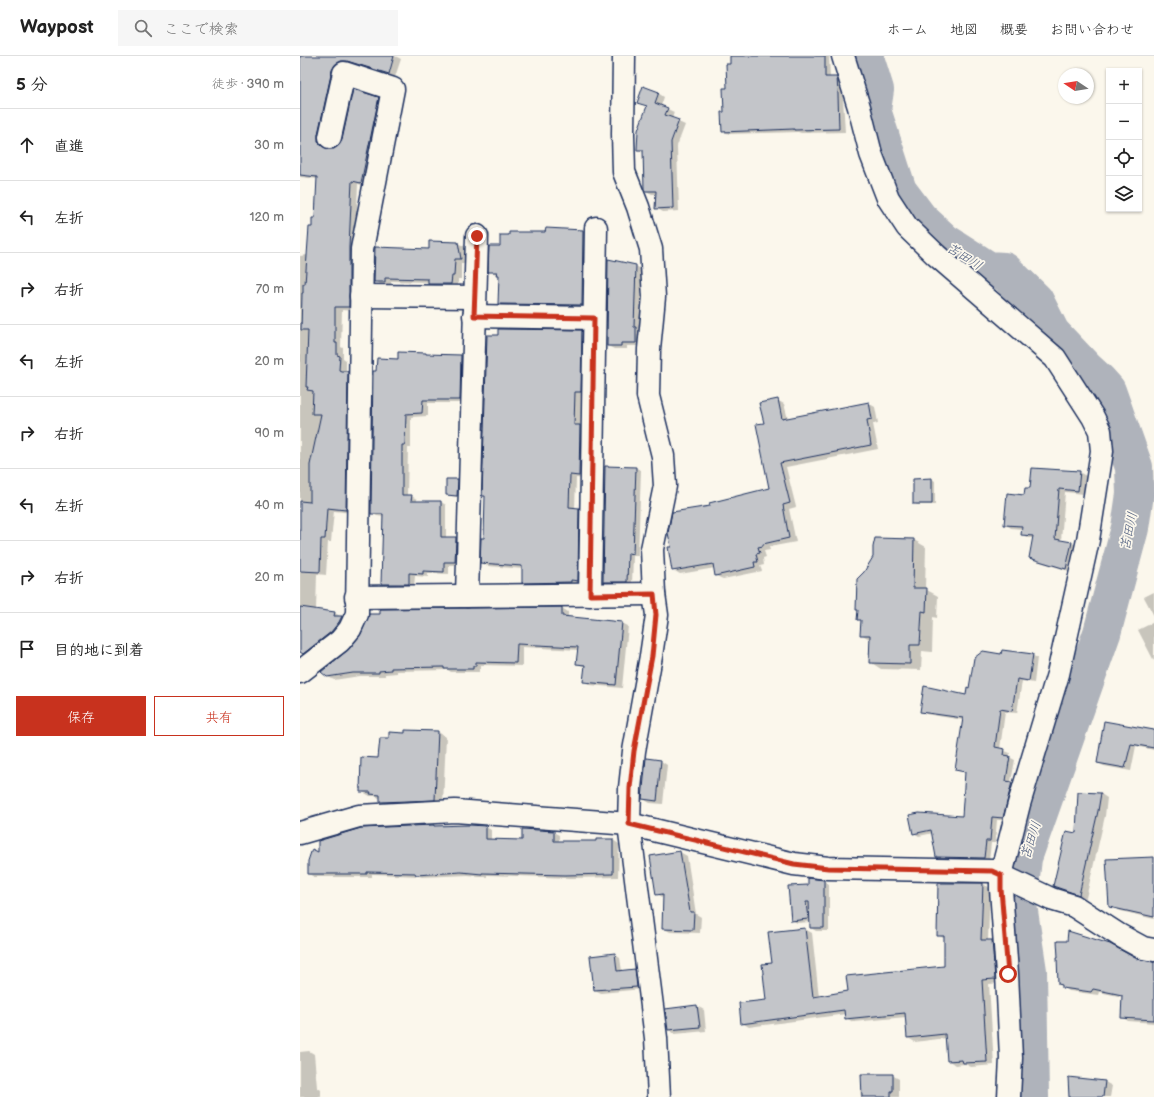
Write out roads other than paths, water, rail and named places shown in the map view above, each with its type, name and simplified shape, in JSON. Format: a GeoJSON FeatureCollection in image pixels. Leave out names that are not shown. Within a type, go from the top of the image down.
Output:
{"type":"FeatureCollection","features":[{"type":"Feature","properties":{"kind":"street"},"geometry":{"type":"LineString","coordinates":[[624,56],[624,172],[638,207],[651,249],[654,297],[649,349],[648,396],[663,456],[665,486],[652,549],[656,615],[652,656],[634,751],[630,788],[629,824],[656,1038],[659,1097]]}},
{"type":"Feature","properties":{"kind":"street"},"geometry":{"type":"LineString","coordinates":[[842,56],[859,107],[871,154],[888,198],[908,227],[936,255],[1055,358],[1100,431],[1102,451],[1088,540],[1058,674],[1019,804],[1005,877],[1001,889],[1008,974],[1011,1058],[1009,1097]]}},
{"type":"Feature","properties":{"kind":"street"},"geometry":{"type":"LineString","coordinates":[[300,672],[340,642],[350,629],[357,614],[356,597],[362,249],[393,89],[344,73],[330,137]]}},
{"type":"Feature","properties":{"kind":"street"},"geometry":{"type":"LineString","coordinates":[[590,595],[596,228]]}},
{"type":"Feature","properties":{"kind":"street"},"geometry":{"type":"LineString","coordinates":[[467,596],[477,236]]}},
{"type":"Feature","properties":{"kind":"street"},"geometry":{"type":"LineString","coordinates":[[361,296],[594,318]]}},
{"type":"Feature","properties":{"kind":"street"},"geometry":{"type":"LineString","coordinates":[[356,597],[654,594]]}},
{"type":"Feature","properties":{"kind":"street"},"geometry":{"type":"LineString","coordinates":[[300,833],[359,816],[455,811],[629,824],[794,864],[828,868],[992,871],[1051,899],[1074,906],[1119,935],[1143,948],[1154,950]]}},
{"type":"Feature","properties":{"kind":"waterway","name":"苫田川"},"geometry":{"type":"LineString","coordinates":[[866,56],[866,61],[875,90],[872,110],[898,191],[919,219],[944,242],[988,270],[1004,271],[1035,301],[1051,333],[1107,391],[1134,467],[1135,494],[1130,528],[1102,633],[1023,858],[1018,905],[1028,971],[1030,1097]]}}]}
